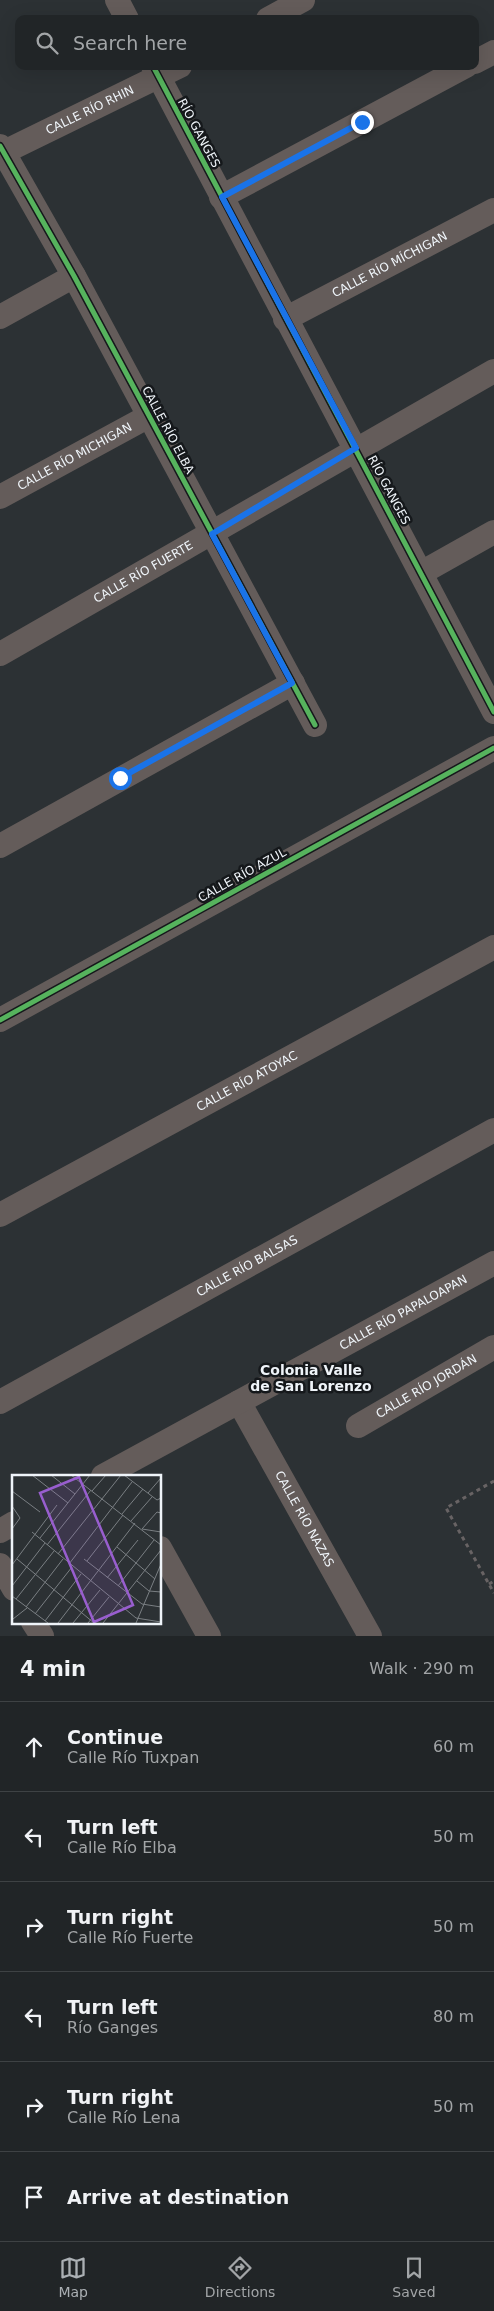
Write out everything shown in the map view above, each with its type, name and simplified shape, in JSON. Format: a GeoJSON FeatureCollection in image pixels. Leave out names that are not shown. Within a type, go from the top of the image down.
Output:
{"type":"FeatureCollection","features":[{"type":"Feature","properties":{"kind":"street"},"geometry":{"type":"LineString","coordinates":[[117,0],[125,15]]}},
{"type":"Feature","properties":{"kind":"street"},"geometry":{"type":"LineString","coordinates":[[275,15],[303,0]]}},
{"type":"Feature","properties":{"kind":"street"},"geometry":{"type":"LineString","coordinates":[[479,60],[494,52]]}},
{"type":"Feature","properties":{"kind":"street"},"geometry":{"type":"LineString","coordinates":[[222,197],[459,70]]}},
{"type":"Feature","properties":{"kind":"street","name":"CALLE RÍO RHIN"},"geometry":{"type":"LineString","coordinates":[[1,151],[156,72]]}},
{"type":"Feature","properties":{"kind":"street","name":"RÍO GANGES"},"geometry":{"type":"LineString","coordinates":[[156,72],[285,319],[492,701]]}},
{"type":"Feature","properties":{"kind":"street","name":"CALLE RÍO ELBA"},"geometry":{"type":"LineString","coordinates":[[1,151],[74,276],[315,725]]}},
{"type":"Feature","properties":{"kind":"street","name":"CALLE RÍO MÍCHIGAN"},"geometry":{"type":"LineString","coordinates":[[285,319],[494,210]]}},
{"type":"Feature","properties":{"kind":"street"},"geometry":{"type":"LineString","coordinates":[[0,317],[74,276]]}},
{"type":"Feature","properties":{"kind":"street","name":"CALLE RÍO FUERTE"},"geometry":{"type":"LineString","coordinates":[[0,654],[212,534],[356,448],[494,371]]}},
{"type":"Feature","properties":{"kind":"street","name":"CALLE RÍO MICHIGAN"},"geometry":{"type":"LineString","coordinates":[[0,497],[149,416]]}},
{"type":"Feature","properties":{"kind":"street"},"geometry":{"type":"LineString","coordinates":[[422,573],[494,532]]}},
{"type":"Feature","properties":{"kind":"street"},"geometry":{"type":"LineString","coordinates":[[0,846],[292,683]]}},
{"type":"Feature","properties":{"kind":"street","name":"CALLE RÍO AZUL"},"geometry":{"type":"LineString","coordinates":[[0,1020],[494,748]]}},
{"type":"Feature","properties":{"kind":"street","name":"CALLE RÍO ATOYAC"},"geometry":{"type":"LineString","coordinates":[[0,1215],[494,947]]}},
{"type":"Feature","properties":{"kind":"street","name":"CALLE RÍO BALSAS"},"geometry":{"type":"LineString","coordinates":[[0,1402],[494,1130]]}},
{"type":"Feature","properties":{"kind":"street","name":"CALLE RÍO PAPALOAPAN"},"geometry":{"type":"LineString","coordinates":[[113,1474],[239,1402],[494,1263]]}},
{"type":"Feature","properties":{"kind":"street","name":"CALLE RÍO JORDÁN"},"geometry":{"type":"LineString","coordinates":[[358,1426],[494,1347]]}},
{"type":"Feature","properties":{"kind":"street","name":"CALLE RÍO NAZAS"},"geometry":{"type":"LineString","coordinates":[[239,1402],[370,1636]]}},
{"type":"Feature","properties":{"kind":"street"},"geometry":{"type":"LineString","coordinates":[[0,1530],[12,1524]]}},
{"type":"Feature","properties":{"kind":"street"},"geometry":{"type":"LineString","coordinates":[[161,1550],[209,1636]]}},
{"type":"Feature","properties":{"kind":"street"},"geometry":{"type":"LineString","coordinates":[[0,1565],[12,1586]]}},
{"type":"Feature","properties":{"kind":"street"},"geometry":{"type":"LineString","coordinates":[[35,1624],[42,1636]]}},
{"type":"Feature","properties":{"kind":"path"},"geometry":{"type":"LineString","coordinates":[[494,1481],[446,1508],[494,1593]]}},
{"type":"Feature","properties":{"kind":"path"},"geometry":{"type":"LineString","coordinates":[[489,1584],[494,1581]]}},
{"type":"Feature","properties":{"kind":"cycle path"},"geometry":{"type":"LineString","coordinates":[[155,70],[494,712]]}},
{"type":"Feature","properties":{"kind":"cycle path"},"geometry":{"type":"LineString","coordinates":[[0,146],[74,276],[315,725]]}},
{"type":"Feature","properties":{"kind":"cycle path"},"geometry":{"type":"LineString","coordinates":[[0,1020],[494,748]]}},
{"type":"Feature","properties":{"kind":"district","name":"Colonia Valle de San Lorenzo"},"geometry":{"type":"Point","coordinates":[311,1378]}},
{"type":"Feature","properties":{"kind":"route"},"geometry":{"type":"LineString","coordinates":[[120,778],[292,683],[212,534],[356,448],[285,319],[222,197],[362,122]]}}]}
